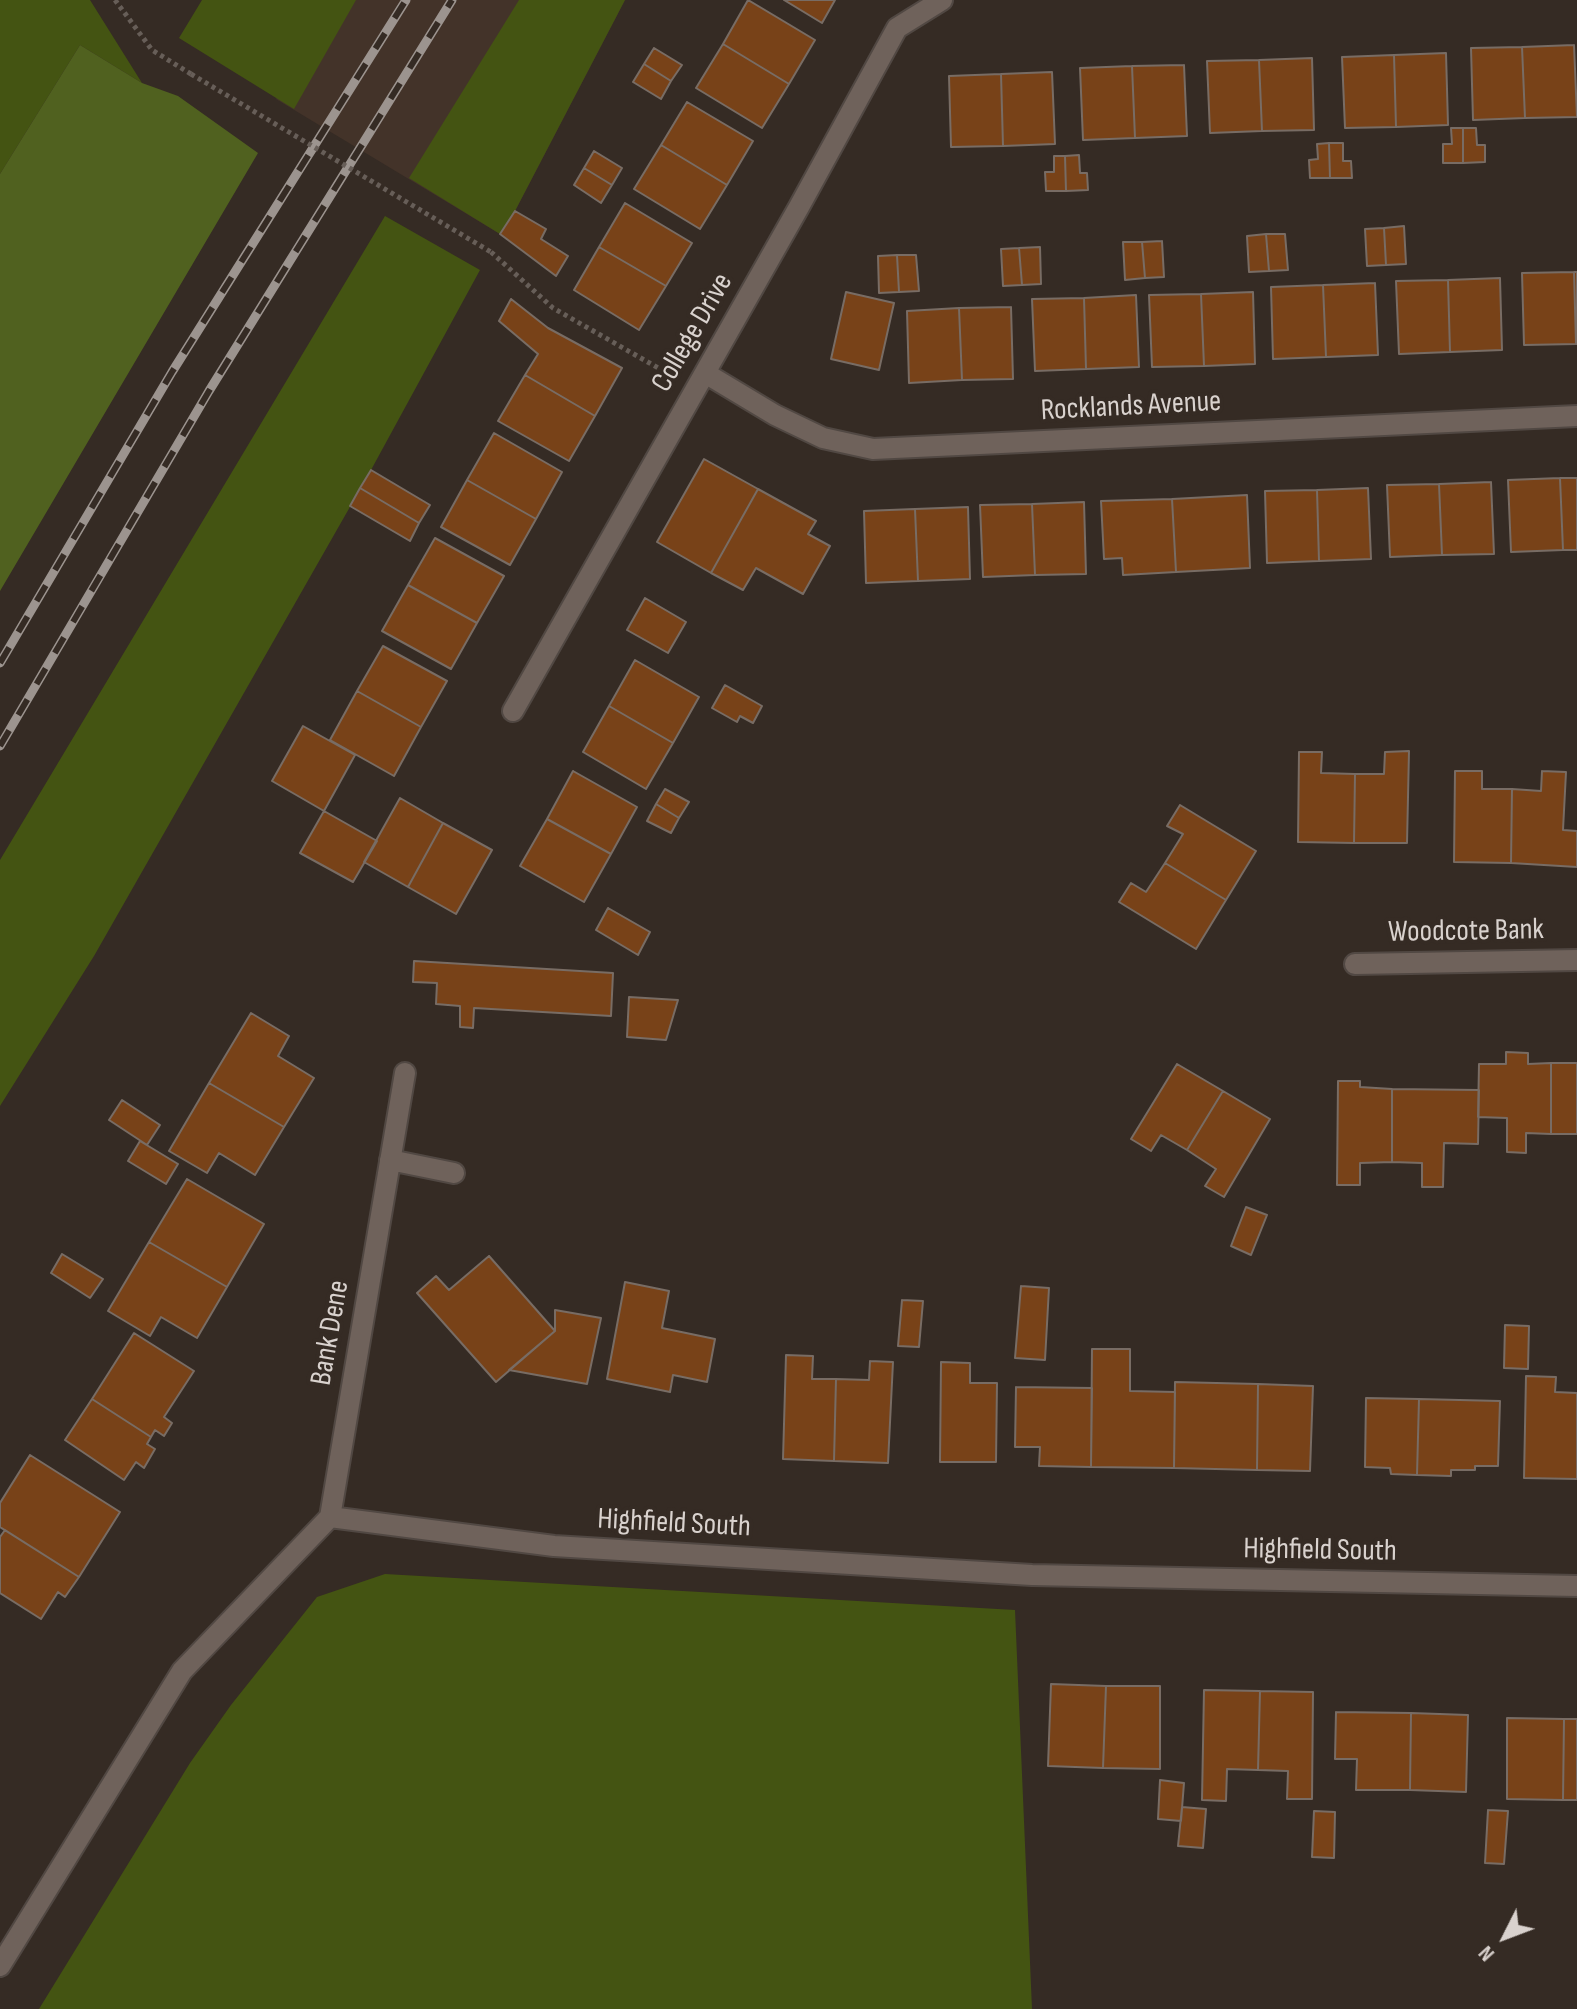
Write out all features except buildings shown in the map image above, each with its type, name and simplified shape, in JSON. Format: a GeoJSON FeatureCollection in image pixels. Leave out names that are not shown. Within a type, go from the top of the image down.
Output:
{"type":"FeatureCollection","features":[{"type":"Feature","properties":{"kind":"street","name":"College Drive"},"geometry":{"type":"LineString","coordinates":[[513,711],[897,28],[942,0]]}},
{"type":"Feature","properties":{"kind":"street","name":"Rocklands Avenue"},"geometry":{"type":"LineString","coordinates":[[700,381],[823,438],[873,449],[1577,416]]}},
{"type":"Feature","properties":{"kind":"street","name":"Woodcote Bank"},"geometry":{"type":"LineString","coordinates":[[1355,964],[1577,960]]}},
{"type":"Feature","properties":{"kind":"street","name":"Bank Dene"},"geometry":{"type":"LineString","coordinates":[[330,1517],[405,1073]]}},
{"type":"Feature","properties":{"kind":"street"},"geometry":{"type":"LineString","coordinates":[[390,1160],[454,1173]]}},
{"type":"Feature","properties":{"kind":"street"},"geometry":{"type":"LineString","coordinates":[[0,1966],[182,1671],[330,1517]]}},
{"type":"Feature","properties":{"kind":"street","name":"Highfield South"},"geometry":{"type":"LineString","coordinates":[[330,1517],[554,1546],[1032,1575],[1577,1586]]}},
{"type":"Feature","properties":{"kind":"path"},"geometry":{"type":"LineString","coordinates":[[115,0],[152,50],[491,252],[553,308],[700,381]]}},
{"type":"Feature","properties":{"kind":"shaded area"},"geometry":{"type":"Polygon","coordinates":[[[336,0],[625,0],[500,234],[276,99],[336,0]]]}},
{"type":"Feature","properties":{"kind":"green space"},"geometry":{"type":"Polygon","coordinates":[[[0,0],[90,0],[142,83],[80,45],[0,174],[0,0]]]}},
{"type":"Feature","properties":{"kind":"green space"},"geometry":{"type":"Polygon","coordinates":[[[202,0],[356,0],[294,109],[179,38],[202,0]]]}},
{"type":"Feature","properties":{"kind":"green space"},"geometry":{"type":"Polygon","coordinates":[[[519,0],[625,0],[500,234],[409,178],[519,0]]]}},
{"type":"Feature","properties":{"kind":"green space"},"geometry":{"type":"Polygon","coordinates":[[[80,45],[142,83],[178,96],[258,153],[0,591],[0,174],[80,45]]]}},
{"type":"Feature","properties":{"kind":"green space"},"geometry":{"type":"Polygon","coordinates":[[[385,216],[480,270],[371,470],[94,956],[0,1106],[0,860],[385,216]]]}},
{"type":"Feature","properties":{"kind":"green space"},"geometry":{"type":"Polygon","coordinates":[[[385,1574],[1015,1610],[1032,2009],[39,2009],[190,1763],[231,1705],[317,1597],[385,1574]]]}},
{"type":"Feature","properties":{"kind":"railway"},"geometry":{"type":"LineString","coordinates":[[0,663],[172,372],[406,0]]}},
{"type":"Feature","properties":{"kind":"railway"},"geometry":{"type":"LineString","coordinates":[[0,746],[209,391],[452,0]]}}]}
